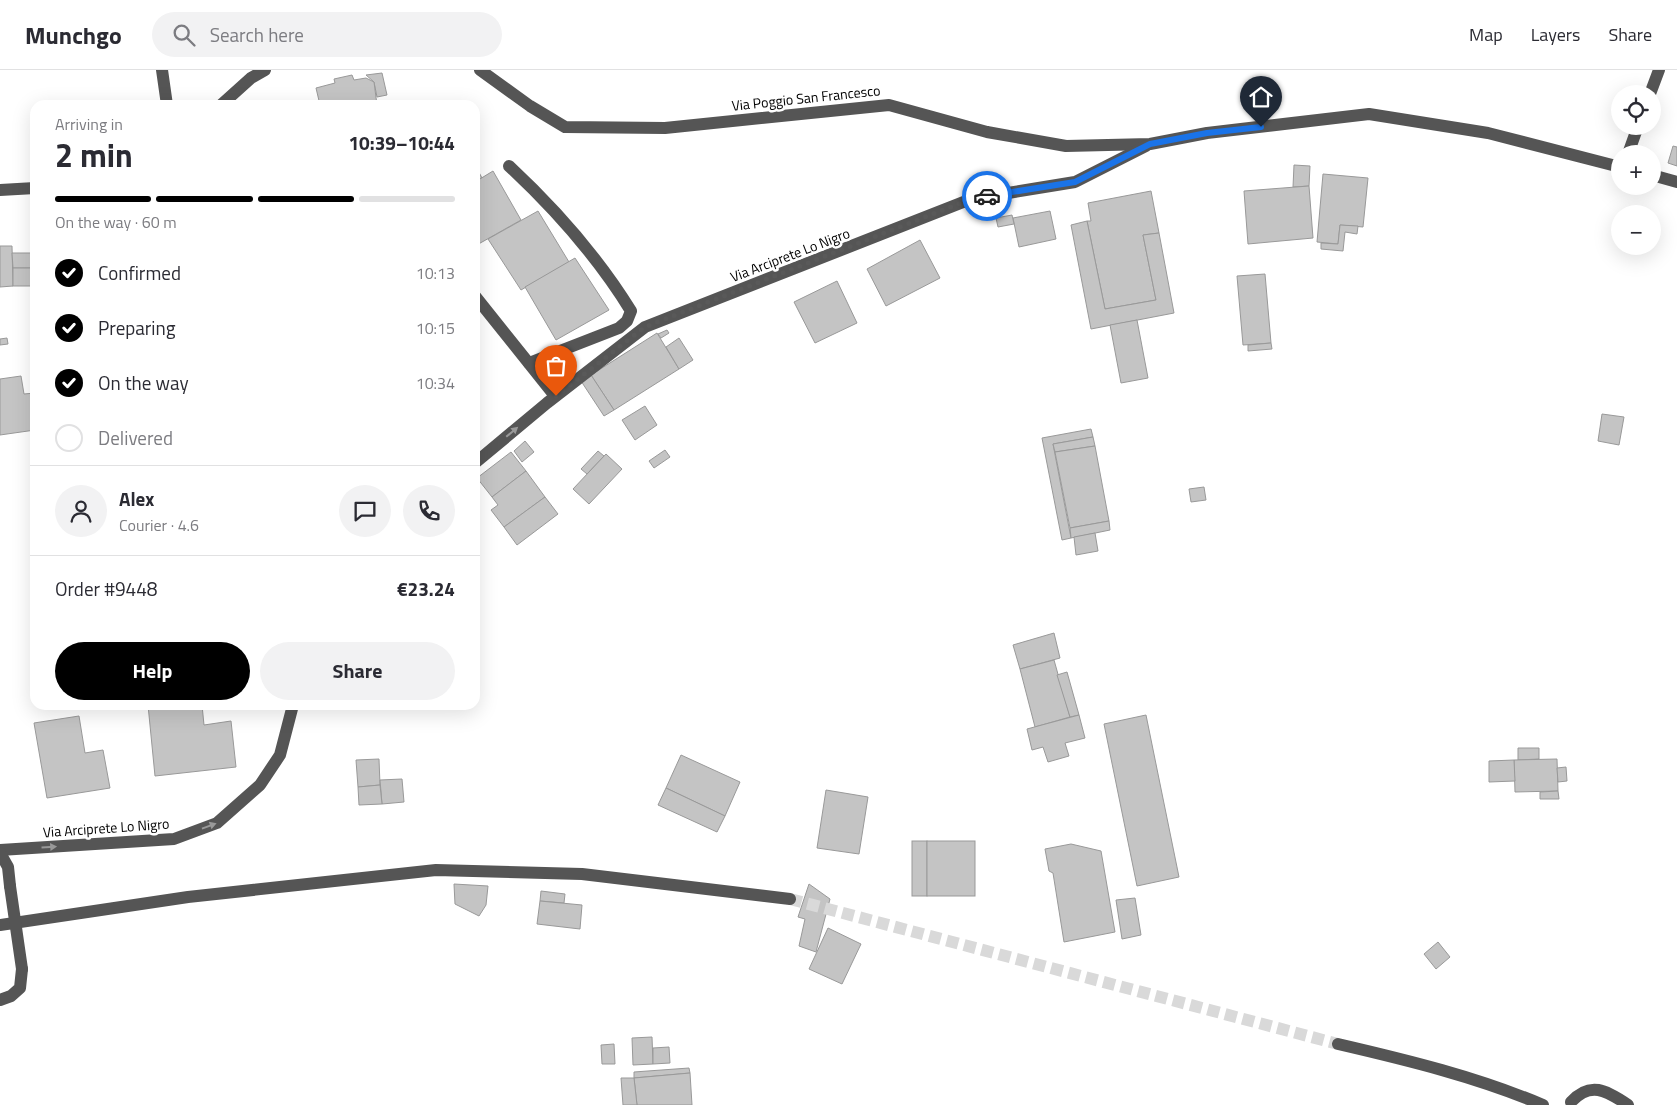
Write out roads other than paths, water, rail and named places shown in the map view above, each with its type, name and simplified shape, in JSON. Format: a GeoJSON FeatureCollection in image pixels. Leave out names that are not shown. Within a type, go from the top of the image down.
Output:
{"type":"FeatureCollection","features":[{"type":"Feature","properties":{"kind":"street"},"geometry":{"type":"LineString","coordinates":[[162,70],[166,100]]}},
{"type":"Feature","properties":{"kind":"street"},"geometry":{"type":"LineString","coordinates":[[227,100],[251,78],[265,70]]}},
{"type":"Feature","properties":{"kind":"street","name":"Via Poggio San Francesco"},"geometry":{"type":"LineString","coordinates":[[480,70],[530,106],[565,127],[664,128],[889,105],[987,132],[1066,146],[1150,144],[1207,133],[1369,114],[1488,133],[1611,165]]}},
{"type":"Feature","properties":{"kind":"street"},"geometry":{"type":"LineString","coordinates":[[1654,85],[1660,70]]}},
{"type":"Feature","properties":{"kind":"street","name":"Via Arciprete Lo Nigro"},"geometry":{"type":"LineString","coordinates":[[480,459],[556,396],[645,327],[971,199],[1075,182],[1150,144]]}},
{"type":"Feature","properties":{"kind":"street"},"geometry":{"type":"LineString","coordinates":[[509,166],[543,197],[618,290],[631,311],[627,321],[619,328],[529,363]]}},
{"type":"Feature","properties":{"kind":"street"},"geometry":{"type":"LineString","coordinates":[[1661,178],[1677,182]]}},
{"type":"Feature","properties":{"kind":"street"},"geometry":{"type":"LineString","coordinates":[[0,190],[30,188]]}},
{"type":"Feature","properties":{"kind":"street"},"geometry":{"type":"LineString","coordinates":[[480,302],[556,396]]}},
{"type":"Feature","properties":{"kind":"street","name":"Via Arciprete Lo Nigro"},"geometry":{"type":"LineString","coordinates":[[0,851],[174,839],[217,824],[260,785],[280,755],[292,710]]}},
{"type":"Feature","properties":{"kind":"street"},"geometry":{"type":"LineString","coordinates":[[0,851],[8,867],[22,969],[20,988],[11,996],[0,1000]]}},
{"type":"Feature","properties":{"kind":"street"},"geometry":{"type":"LineString","coordinates":[[0,924],[188,897],[436,870],[582,874],[790,899]]}},
{"type":"Feature","properties":{"kind":"street"},"geometry":{"type":"LineString","coordinates":[[1338,1044],[1422,1063],[1515,1093],[1543,1105]]}},
{"type":"Feature","properties":{"kind":"street"},"geometry":{"type":"LineString","coordinates":[[1570,1102],[1580,1092],[1591,1088],[1614,1096],[1628,1105]]}},
{"type":"Feature","properties":{"kind":"tunnel"},"geometry":{"type":"LineString","coordinates":[[790,899],[1338,1044]]}}]}
